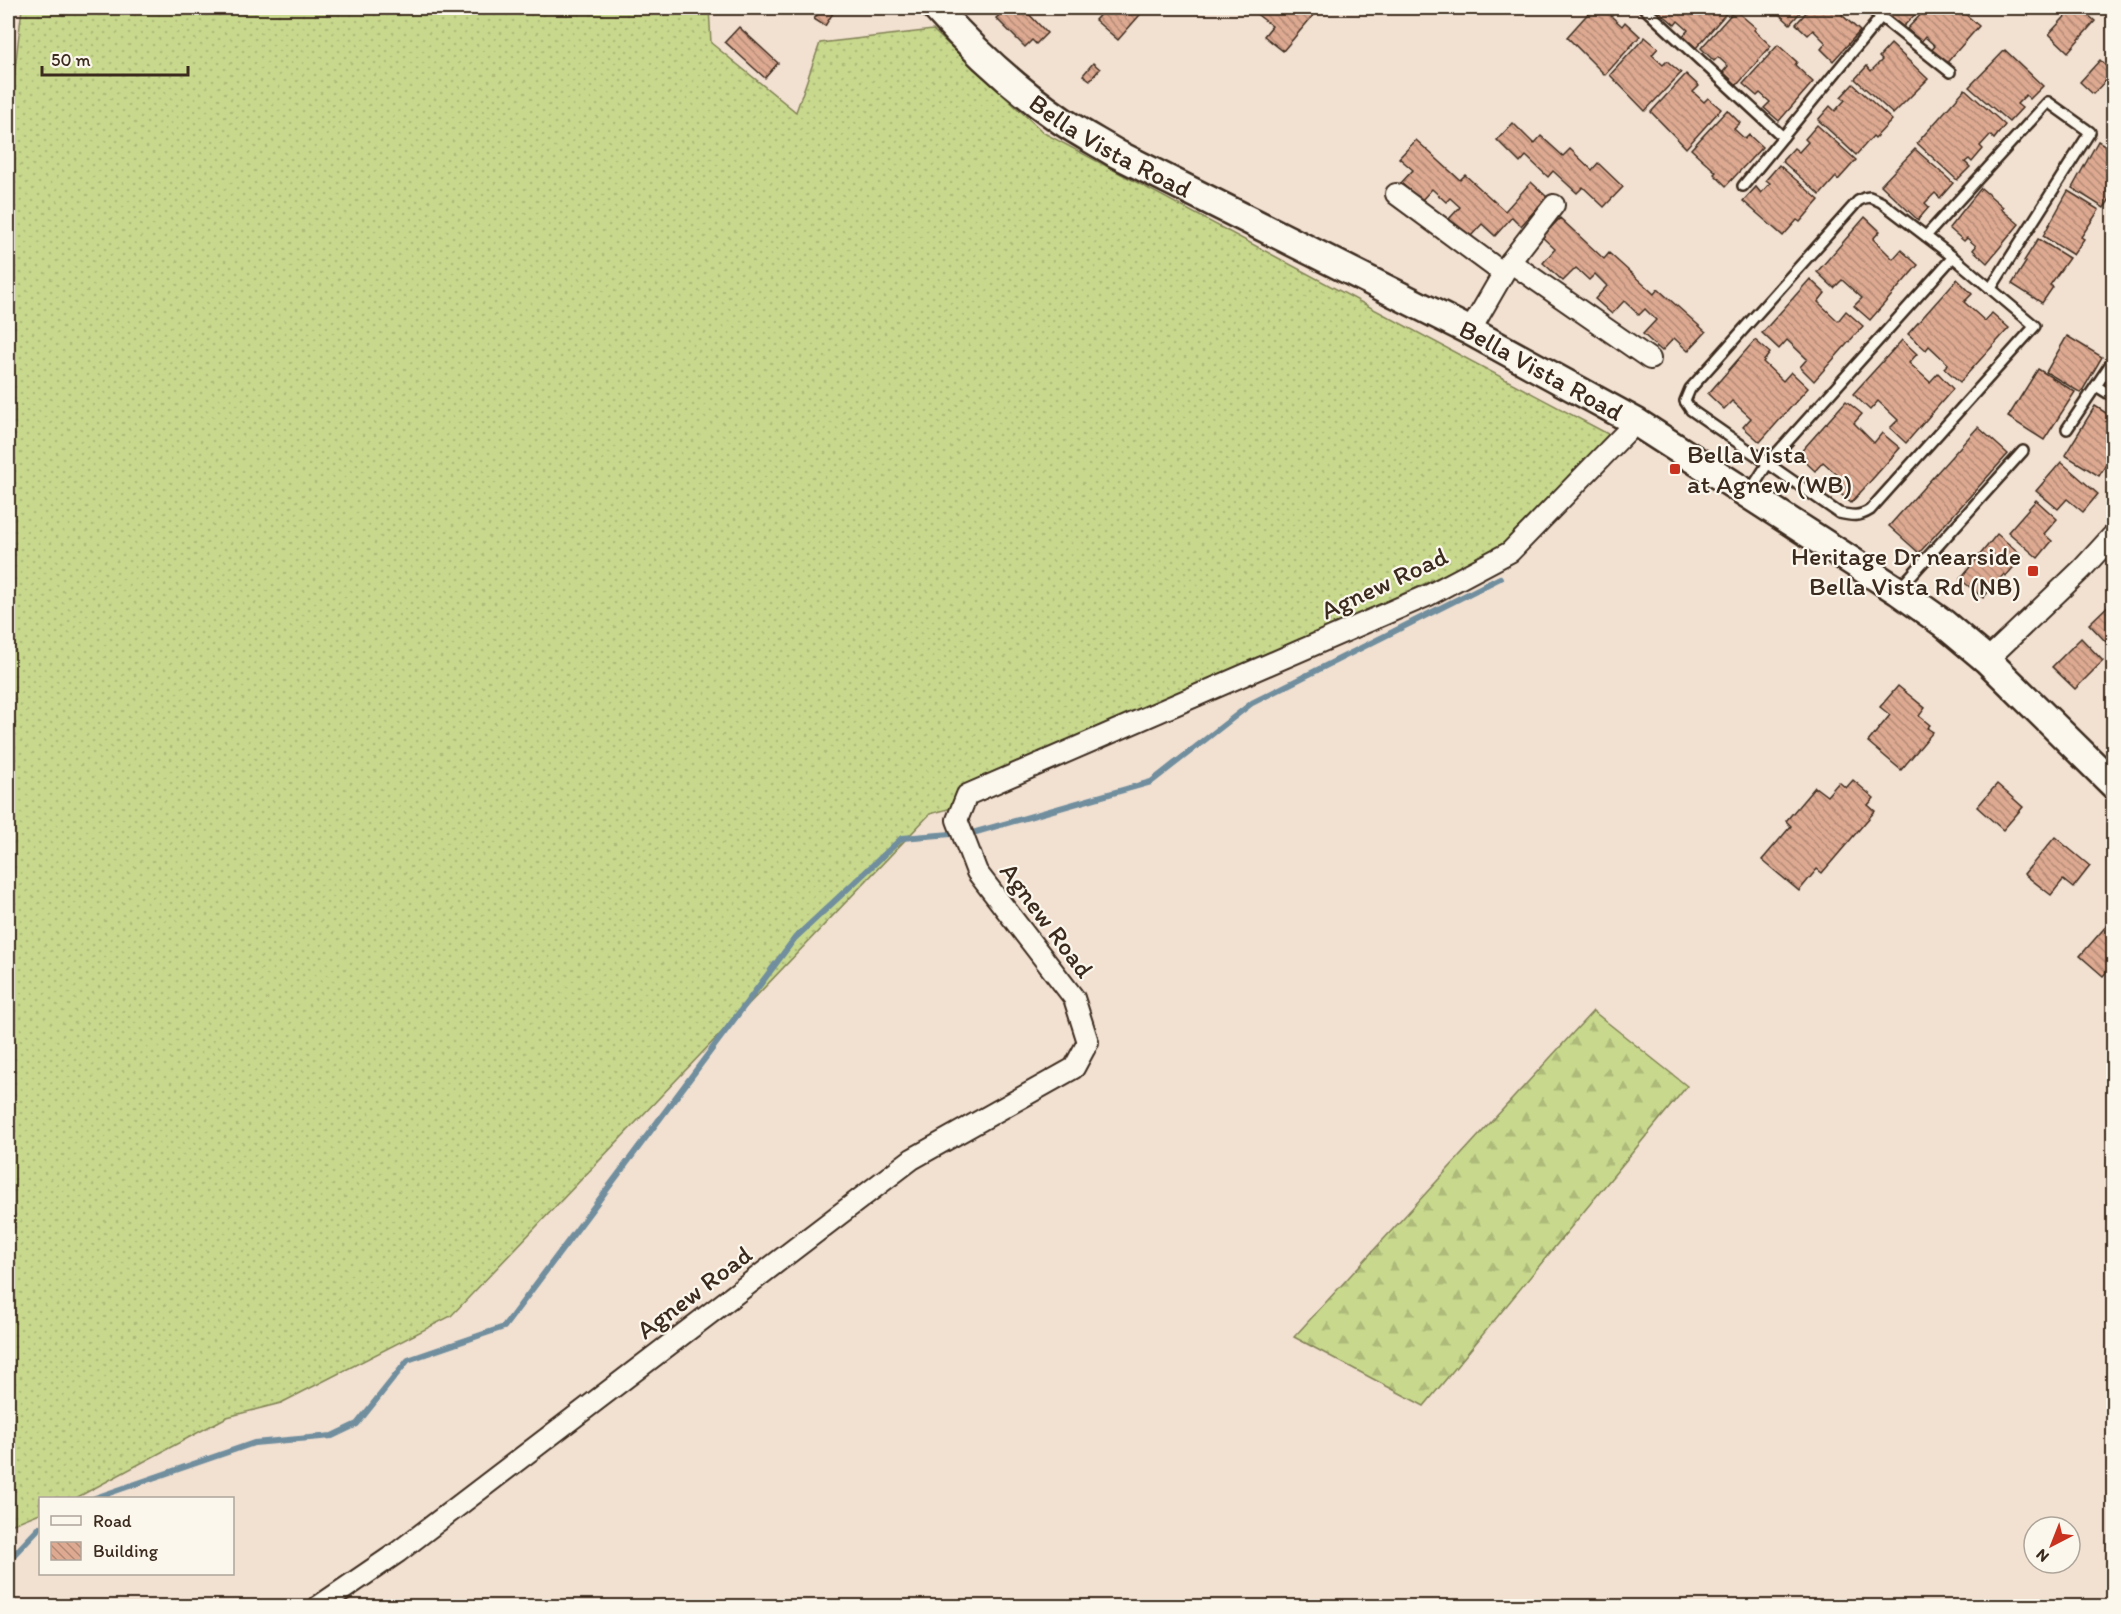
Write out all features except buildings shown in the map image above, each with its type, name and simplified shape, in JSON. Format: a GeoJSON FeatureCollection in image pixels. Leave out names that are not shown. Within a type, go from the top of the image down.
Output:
{"type":"FeatureCollection","features":[{"type":"Feature","properties":{"kind":"street","name":"Bella Vista Road"},"geometry":{"type":"LineString","coordinates":[[936,8],[991,64],[1064,122],[1118,154],[1470,331],[1636,422],[1898,591],[1943,623],[1987,660],[2114,784]]}},
{"type":"Feature","properties":{"kind":"street"},"geometry":{"type":"LineString","coordinates":[[1396,194],[1650,359]]}},
{"type":"Feature","properties":{"kind":"street"},"geometry":{"type":"LineString","coordinates":[[1470,331],[1506,267],[1554,206]]}},
{"type":"Feature","properties":{"kind":"street","name":"Agnew Road"},"geometry":{"type":"LineString","coordinates":[[319,1606],[398,1552],[912,1159],[1074,1068],[1088,1042],[1074,998],[976,872],[957,820],[967,795],[1429,595],[1510,552],[1636,422]]}},
{"type":"Feature","properties":{"kind":"street"},"geometry":{"type":"LineString","coordinates":[[1987,660],[2082,569],[2114,534]]}},
{"type":"Feature","properties":{"kind":"lane"},"geometry":{"type":"LineString","coordinates":[[1644,8],[1783,137]]}},
{"type":"Feature","properties":{"kind":"lane"},"geometry":{"type":"LineString","coordinates":[[1870,8],[1950,72]]}},
{"type":"Feature","properties":{"kind":"lane"},"geometry":{"type":"LineString","coordinates":[[1743,186],[1881,17]]}},
{"type":"Feature","properties":{"kind":"lane"},"geometry":{"type":"LineString","coordinates":[[1926,236],[2048,102],[2090,132],[1991,288]]}},
{"type":"Feature","properties":{"kind":"lane"},"geometry":{"type":"LineString","coordinates":[[1870,197],[1881,202],[1953,257],[2035,326],[1870,510],[1861,516],[1839,513],[1691,410],[1685,401],[1690,389],[1863,198],[1870,197]]}},
{"type":"Feature","properties":{"kind":"lane"},"geometry":{"type":"LineString","coordinates":[[1749,493],[1768,463],[1953,257]]}},
{"type":"Feature","properties":{"kind":"lane"},"geometry":{"type":"LineString","coordinates":[[2067,429],[2110,365]]}},
{"type":"Feature","properties":{"kind":"lane"},"geometry":{"type":"LineString","coordinates":[[2096,387],[2114,397]]}},
{"type":"Feature","properties":{"kind":"lane"},"geometry":{"type":"LineString","coordinates":[[1898,591],[2023,451]]}},
{"type":"Feature","properties":{"kind":"green space"},"geometry":{"type":"Polygon","coordinates":[[[22,8],[709,8],[711,43],[796,112],[820,43],[933,30],[1044,133],[1621,441],[1506,546],[965,796],[959,806],[930,814],[451,1316],[281,1403],[227,1417],[78,1497],[39,1497],[39,1513],[8,1526],[8,130],[22,8]]]}},
{"type":"Feature","properties":{"kind":"green space"},"geometry":{"type":"Polygon","coordinates":[[[1593,1011],[1687,1086],[1424,1406],[1294,1337],[1593,1011]]]}},
{"type":"Feature","properties":{"kind":"waterway"},"geometry":{"type":"LineString","coordinates":[[98,1497],[254,1443],[332,1436],[357,1424],[408,1360],[504,1327],[795,938],[902,838],[976,832],[1151,782],[1252,703],[1500,578]]}},
{"type":"Feature","properties":{"kind":"waterway"},"geometry":{"type":"LineString","coordinates":[[8,1561],[39,1528]]}},
{"type":"Feature","properties":{"kind":"place","name":"Bella Vista at Agnew (WB)"},"geometry":{"type":"Point","coordinates":[1675,469]}},
{"type":"Feature","properties":{"kind":"place","name":"Heritage Dr nearside Bella Vista Rd (NB)"},"geometry":{"type":"Point","coordinates":[2033,571]}}]}
